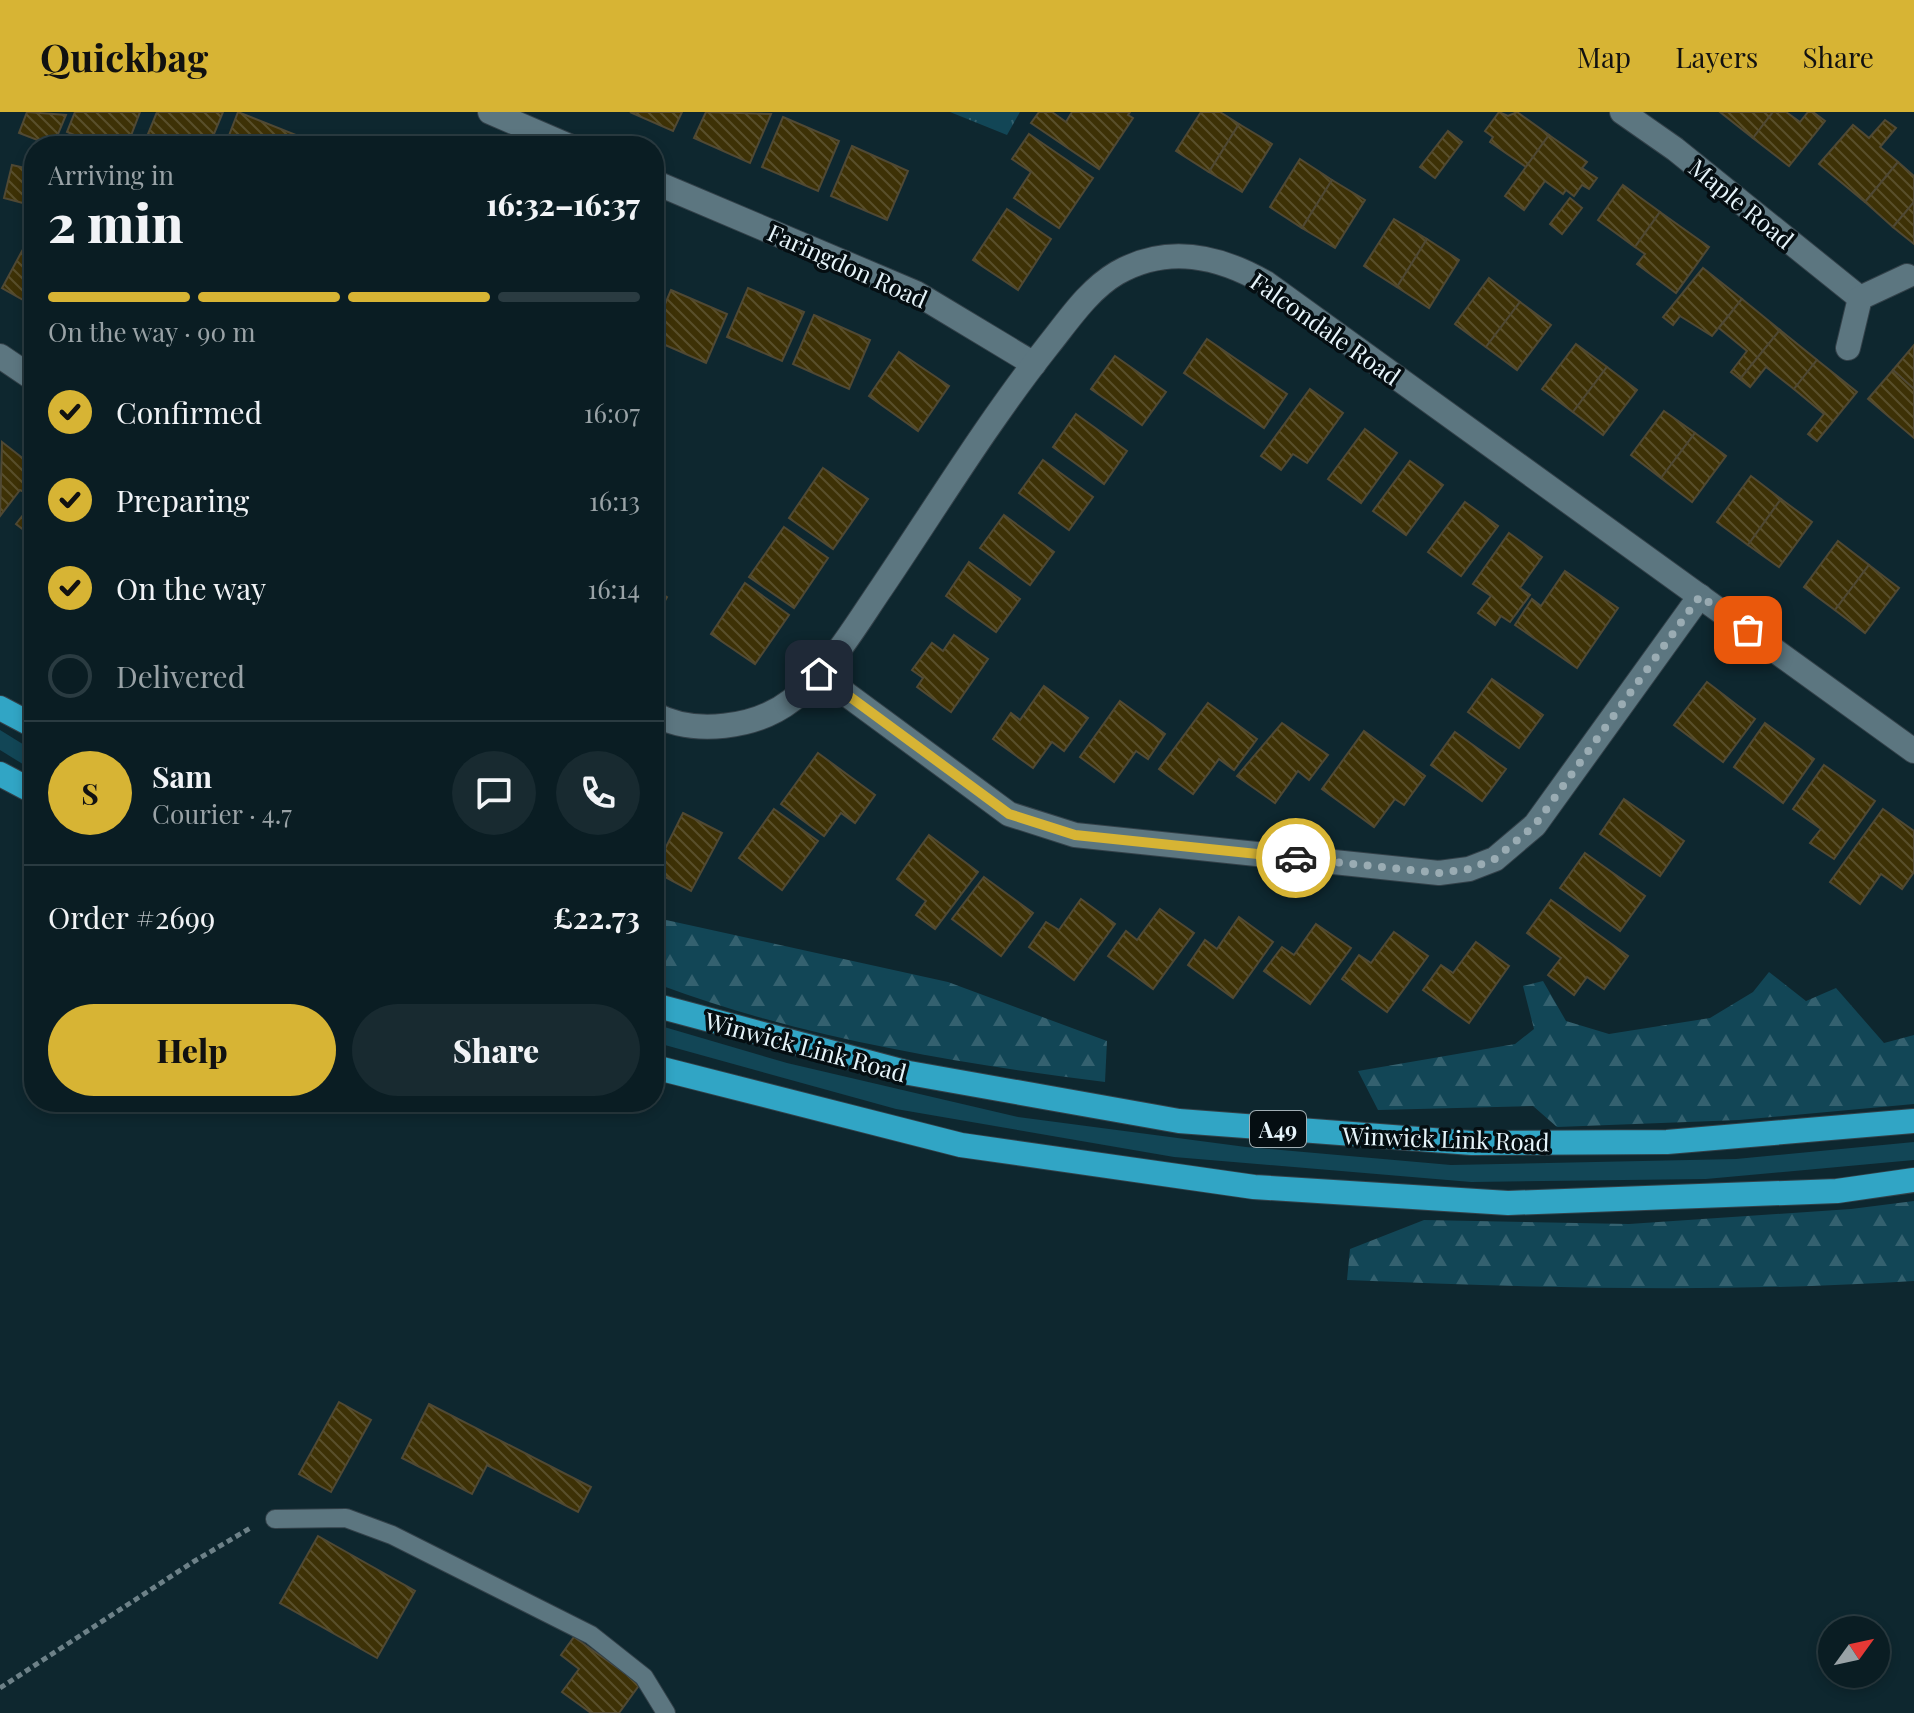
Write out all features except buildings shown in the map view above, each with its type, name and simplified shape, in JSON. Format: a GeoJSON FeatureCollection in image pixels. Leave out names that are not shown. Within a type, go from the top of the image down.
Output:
{"type":"FeatureCollection","features":[{"type":"Feature","properties":{"kind":"main road"},"geometry":{"type":"LineString","coordinates":[[0,708],[24,721]]}},
{"type":"Feature","properties":{"kind":"main road"},"geometry":{"type":"LineString","coordinates":[[0,774],[24,787]]}},
{"type":"Feature","properties":{"kind":"main road","name":"Winwick Link Road"},"geometry":{"type":"LineString","coordinates":[[664,1008],[909,1073],[1179,1121],[1472,1143],[1667,1142],[1914,1121]]}},
{"type":"Feature","properties":{"kind":"main road"},"geometry":{"type":"LineString","coordinates":[[664,1070],[961,1145],[1254,1187],[1508,1203],[1837,1191],[1914,1180]]}},
{"type":"Feature","properties":{"kind":"street"},"geometry":{"type":"LineString","coordinates":[[490,112],[546,136]]}},
{"type":"Feature","properties":{"kind":"street","name":"Maple Road"},"geometry":{"type":"LineString","coordinates":[[1622,112],[1675,149],[1860,298]]}},
{"type":"Feature","properties":{"kind":"street","name":"Faringdon Road"},"geometry":{"type":"LineString","coordinates":[[664,186],[916,293],[1034,364]]}},
{"type":"Feature","properties":{"kind":"street","name":"Falcondale Road"},"geometry":{"type":"LineString","coordinates":[[664,717],[697,726],[728,726],[760,718],[792,701],[819,674],[1034,364],[1088,296],[1117,273],[1146,261],[1177,255],[1208,257],[1237,266],[1266,283],[1914,751]]}},
{"type":"Feature","properties":{"kind":"street"},"geometry":{"type":"LineString","coordinates":[[1848,348],[1860,298],[1907,276]]}},
{"type":"Feature","properties":{"kind":"street"},"geometry":{"type":"LineString","coordinates":[[0,356],[24,372]]}},
{"type":"Feature","properties":{"kind":"street"},"geometry":{"type":"LineString","coordinates":[[819,674],[1009,814],[1040,827],[1075,835],[1439,873],[1469,869],[1495,859],[1535,825],[1700,596]]}},
{"type":"Feature","properties":{"kind":"lane"},"geometry":{"type":"LineString","coordinates":[[275,1519],[346,1518],[392,1535],[591,1635],[644,1677],[666,1713]]}},
{"type":"Feature","properties":{"kind":"path"},"geometry":{"type":"LineString","coordinates":[[0,1688],[193,1562],[247,1529],[275,1519]]}},
{"type":"Feature","properties":{"kind":"green space"},"geometry":{"type":"Polygon","coordinates":[[[950,112],[1020,112],[1007,135],[950,112]]]}},
{"type":"Feature","properties":{"kind":"green space"},"geometry":{"type":"Polygon","coordinates":[[[0,730],[24,745],[24,765],[0,750],[0,730]]]}},
{"type":"Feature","properties":{"kind":"green space"},"geometry":{"type":"Polygon","coordinates":[[[664,920],[948,982],[1107,1041],[1105,1082],[880,1046],[714,1004],[664,986],[664,920]]]}},
{"type":"Feature","properties":{"kind":"green space"},"geometry":{"type":"Polygon","coordinates":[[[1769,972],[1806,1001],[1836,988],[1884,1043],[1914,1035],[1914,1104],[1739,1120],[1557,1127],[1533,1106],[1378,1110],[1358,1071],[1515,1044],[1534,1029],[1523,986],[1543,981],[1566,1021],[1609,1034],[1710,1018],[1753,992],[1769,972]]]}},
{"type":"Feature","properties":{"kind":"green space"},"geometry":{"type":"Polygon","coordinates":[[[664,1027],[787,1063],[1018,1117],[1246,1147],[1451,1165],[1736,1159],[1914,1142],[1914,1160],[1706,1179],[1471,1182],[1174,1157],[896,1109],[664,1045],[664,1027]]]}},
{"type":"Feature","properties":{"kind":"green space"},"geometry":{"type":"Polygon","coordinates":[[[1914,1201],[1914,1281],[1772,1287],[1630,1288],[1347,1280],[1350,1249],[1424,1220],[1629,1224],[1851,1209],[1914,1201]]]}},
{"type":"Feature","properties":{"kind":"way so far"},"geometry":{"type":"LineString","coordinates":[[1296,858],[1439,873],[1469,869],[1495,859],[1535,825],[1700,596],[1748,630]]}},
{"type":"Feature","properties":{"kind":"route"},"geometry":{"type":"LineString","coordinates":[[819,674],[1009,814],[1040,827],[1075,835],[1296,858]]}}]}
